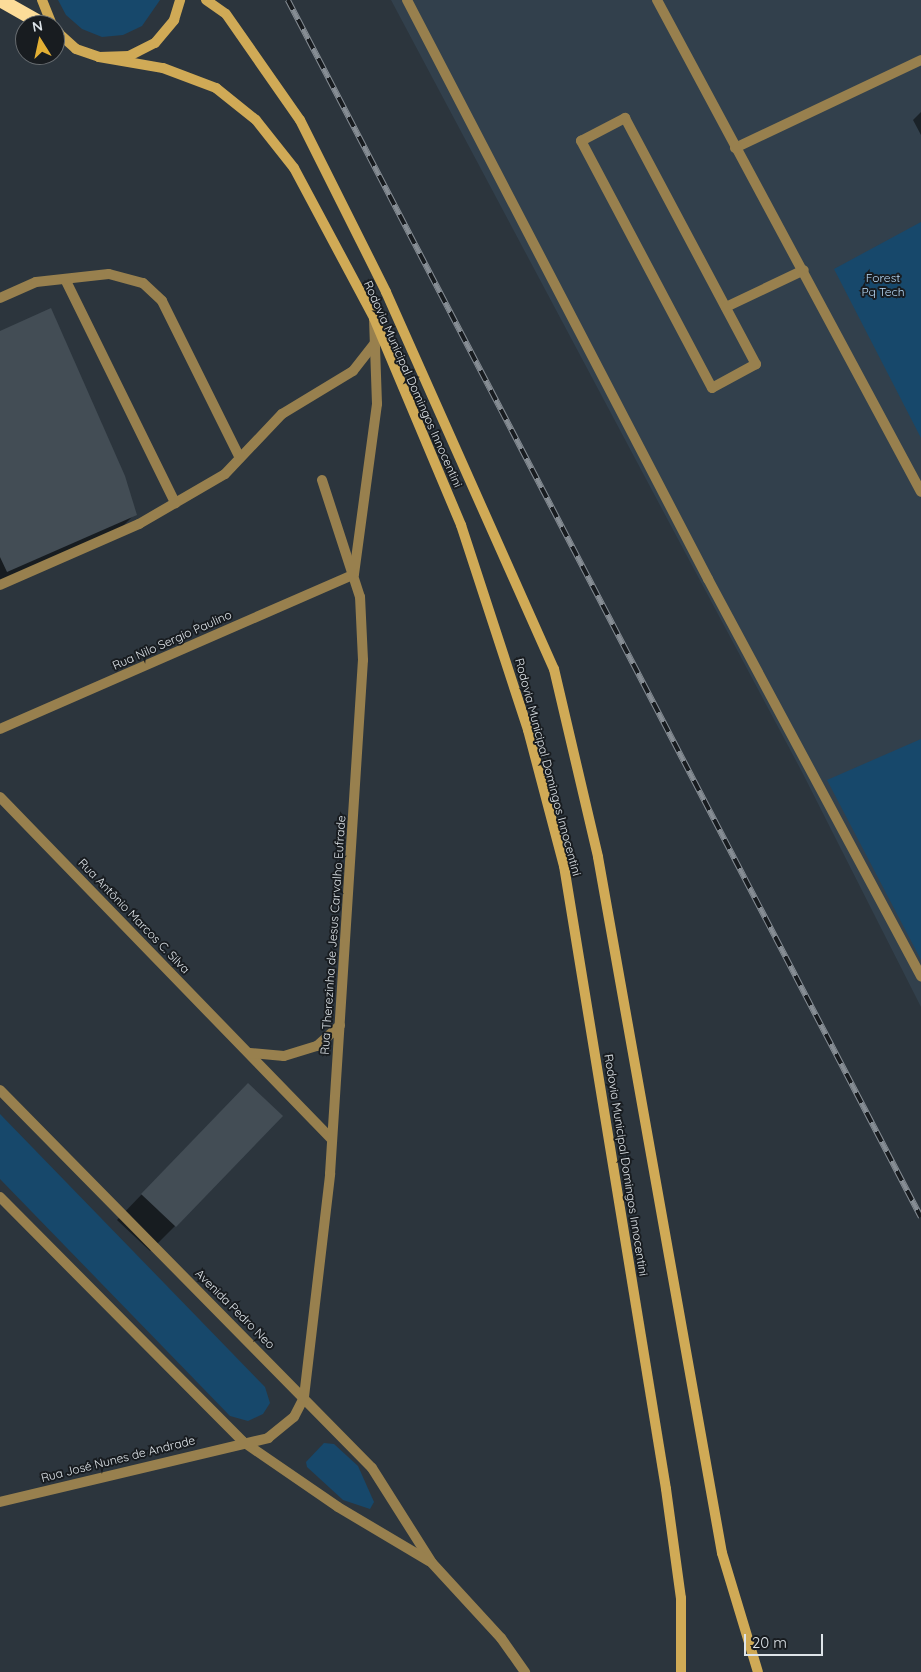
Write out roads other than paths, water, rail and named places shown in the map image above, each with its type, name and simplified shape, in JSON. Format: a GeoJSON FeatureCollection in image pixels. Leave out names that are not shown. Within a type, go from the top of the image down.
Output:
{"type":"FeatureCollection","features":[{"type":"Feature","properties":{"kind":"highway"},"geometry":{"type":"LineString","coordinates":[[0,0],[26,15]]}},
{"type":"Feature","properties":{"kind":"main road"},"geometry":{"type":"LineString","coordinates":[[42,0],[48,15]]}},
{"type":"Feature","properties":{"kind":"main road"},"geometry":{"type":"LineString","coordinates":[[65,39],[76,49],[99,57],[129,56],[155,43],[174,20],[180,0]]}},
{"type":"Feature","properties":{"kind":"main road","name":"Rodovia Municipal Domingos Innocentini"},"geometry":{"type":"LineString","coordinates":[[206,0],[226,14],[300,120],[386,292],[554,669],[598,858],[722,1554],[758,1672]]}},
{"type":"Feature","properties":{"kind":"main road","name":"Rodovia Municipal Domingos Innocentini"},"geometry":{"type":"LineString","coordinates":[[99,57],[163,68],[216,88],[256,120],[294,168],[374,318],[461,525],[528,730],[564,866],[666,1489],[681,1598],[681,1672]]}},
{"type":"Feature","properties":{"kind":"street"},"geometry":{"type":"LineString","coordinates":[[407,0],[708,579],[921,977]]}},
{"type":"Feature","properties":{"kind":"street"},"geometry":{"type":"LineString","coordinates":[[657,0],[735,148],[804,270],[921,492]]}},
{"type":"Feature","properties":{"kind":"street"},"geometry":{"type":"LineString","coordinates":[[735,148],[921,60]]}},
{"type":"Feature","properties":{"kind":"street"},"geometry":{"type":"LineString","coordinates":[[625,118],[726,307],[756,364],[712,388],[581,142],[625,118]]}},
{"type":"Feature","properties":{"kind":"street"},"geometry":{"type":"LineString","coordinates":[[726,307],[804,270]]}},
{"type":"Feature","properties":{"kind":"street"},"geometry":{"type":"LineString","coordinates":[[0,298],[36,282],[109,274],[144,283],[162,300],[240,458]]}},
{"type":"Feature","properties":{"kind":"street"},"geometry":{"type":"LineString","coordinates":[[65,279],[175,503]]}},
{"type":"Feature","properties":{"kind":"street"},"geometry":{"type":"LineString","coordinates":[[354,574],[377,404],[374,318]]}},
{"type":"Feature","properties":{"kind":"street"},"geometry":{"type":"LineString","coordinates":[[0,585],[140,524],[225,474],[282,414],[354,371],[374,344]]}},
{"type":"Feature","properties":{"kind":"street","name":"Rua Therezinha de Jesus Carvalho Eufrade"},"geometry":{"type":"LineString","coordinates":[[304,1397],[331,1139],[363,660],[360,597],[322,480]]}},
{"type":"Feature","properties":{"kind":"street","name":"Rua Nilo Sergio Paulino"},"geometry":{"type":"LineString","coordinates":[[0,729],[354,574]]}},
{"type":"Feature","properties":{"kind":"street","name":"Rua Antônio Marcos C. Silva"},"geometry":{"type":"LineString","coordinates":[[0,797],[250,1053],[331,1139]]}},
{"type":"Feature","properties":{"kind":"street"},"geometry":{"type":"LineString","coordinates":[[250,1053],[284,1056],[318,1046],[340,1025]]}},
{"type":"Feature","properties":{"kind":"street","name":"Avenida Pedro Neo"},"geometry":{"type":"LineString","coordinates":[[0,1090],[372,1468],[432,1563],[501,1638],[525,1672]]}},
{"type":"Feature","properties":{"kind":"street","name":"Avenida Pedro Neo"},"geometry":{"type":"LineString","coordinates":[[0,1197],[242,1442],[338,1508],[432,1563]]}},
{"type":"Feature","properties":{"kind":"street","name":"Rua José Nunes de Andrade"},"geometry":{"type":"LineString","coordinates":[[0,1502],[242,1442],[268,1438],[294,1417],[304,1397]]}},
{"type":"Feature","properties":{"kind":"railway"},"geometry":{"type":"LineString","coordinates":[[288,0],[921,1217]]}},
{"type":"Feature","properties":{"kind":"park label","name":"Forest Pq Tech"},"geometry":{"type":"Point","coordinates":[883,285]}}]}
